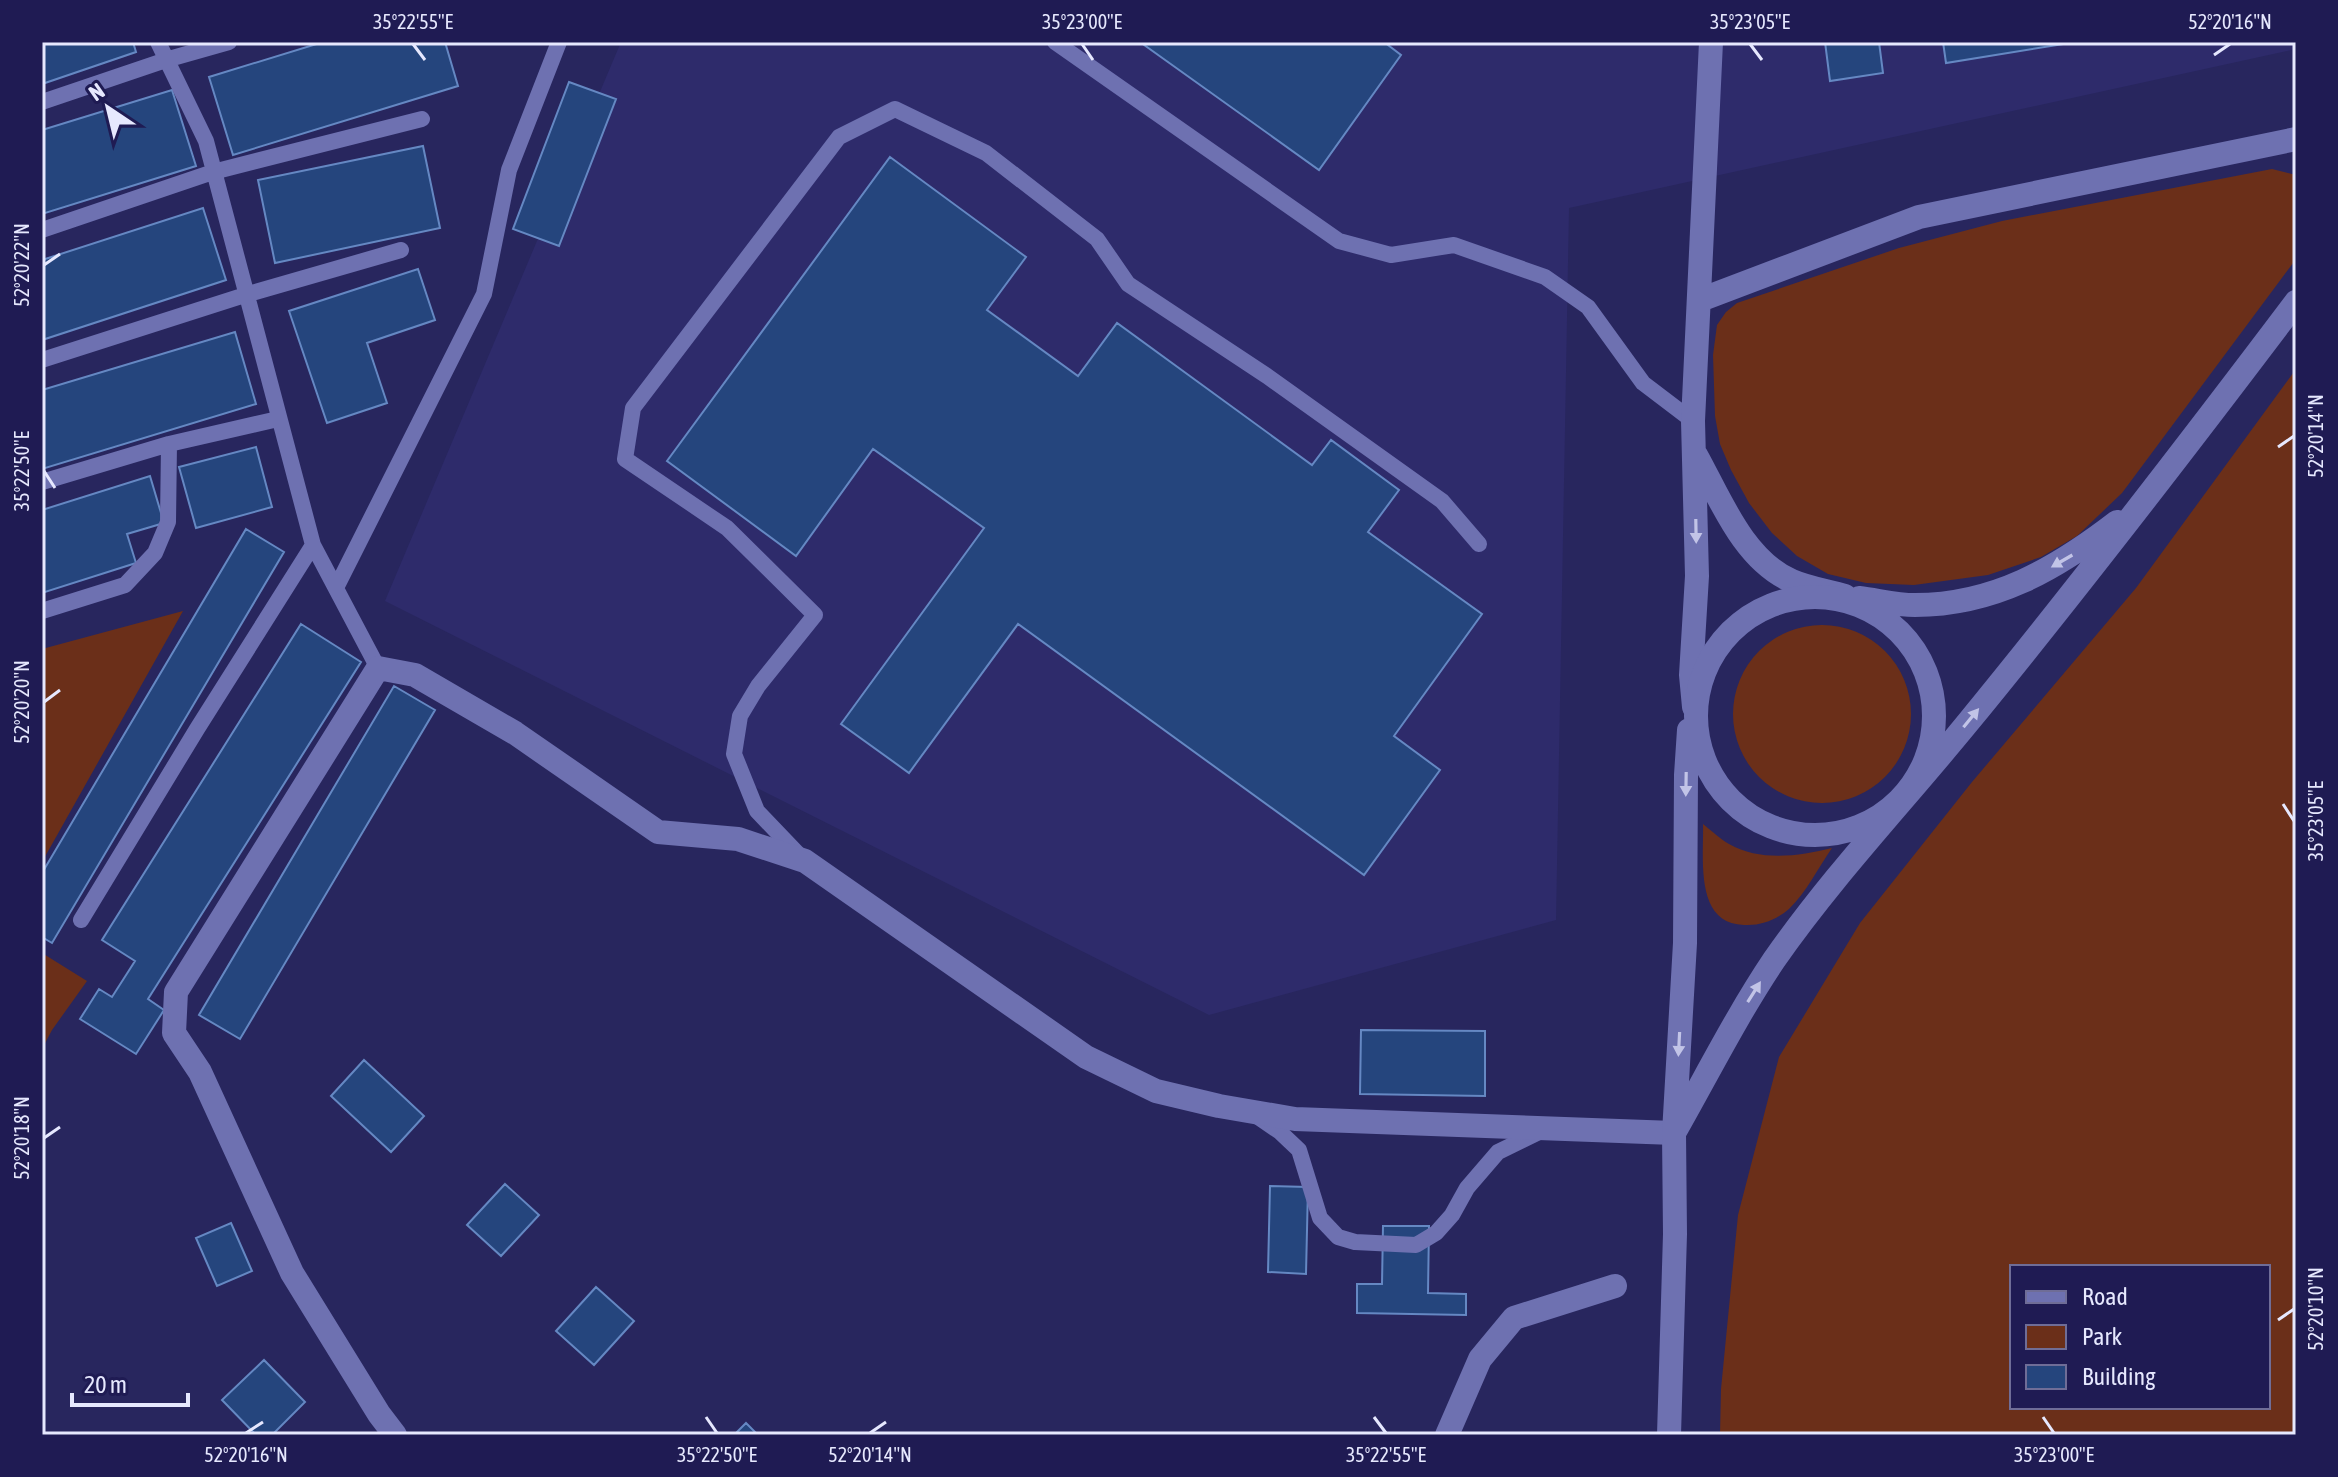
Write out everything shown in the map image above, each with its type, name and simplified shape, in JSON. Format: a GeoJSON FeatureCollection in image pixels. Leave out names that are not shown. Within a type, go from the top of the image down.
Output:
{"type":"FeatureCollection","features":[{"type":"Feature","properties":{"kind":"street"},"geometry":{"type":"LineString","coordinates":[[1695,453],[1740,536],[1756,553],[1790,580],[1845,596],[1869,608],[1914,647],[1932,684],[1936,724],[1925,761],[1902,798],[1874,821],[1839,834],[1802,835],[1767,825],[1736,805],[1713,777],[1704,760],[1691,675],[1697,576],[1693,421],[1711,42]]}},
{"type":"Feature","properties":{"kind":"street"},"geometry":{"type":"LineString","coordinates":[[1700,300],[1919,217],[2296,139]]}},
{"type":"Feature","properties":{"kind":"street"},"geometry":{"type":"LineString","coordinates":[[1674,1133],[1725,1040],[1803,921],[2148,499],[2296,302]]}},
{"type":"Feature","properties":{"kind":"street"},"geometry":{"type":"LineString","coordinates":[[1669,1435],[1675,1234],[1674,1133],[1685,943],[1686,775],[1690,724],[1701,680],[1720,645],[1748,619],[1766,608],[1819,596],[1845,596],[1914,605],[1974,598],[2001,591],[2063,563],[2148,499]]}},
{"type":"Feature","properties":{"kind":"street"},"geometry":{"type":"LineString","coordinates":[[395,1435],[292,1273],[200,1072],[174,1033],[176,992],[378,668],[415,675],[515,733],[658,832],[738,839],[805,861],[1086,1057],[1156,1091],[1295,1119],[1674,1133]]}},
{"type":"Feature","properties":{"kind":"street"},"geometry":{"type":"LineString","coordinates":[[1447,1435],[1480,1359],[1514,1318],[1615,1286]]}},
{"type":"Feature","properties":{"kind":"lane"},"geometry":{"type":"LineString","coordinates":[[158,42],[168,53],[206,141],[313,545],[378,668]]}},
{"type":"Feature","properties":{"kind":"lane"},"geometry":{"type":"LineString","coordinates":[[42,102],[168,53],[229,42]]}},
{"type":"Feature","properties":{"kind":"lane"},"geometry":{"type":"LineString","coordinates":[[336,588],[484,294],[509,170],[559,42]]}},
{"type":"Feature","properties":{"kind":"lane"},"geometry":{"type":"LineString","coordinates":[[1055,42],[1339,241],[1391,255],[1454,245],[1545,277],[1588,307],[1643,383],[1693,421]]}},
{"type":"Feature","properties":{"kind":"lane"},"geometry":{"type":"LineString","coordinates":[[805,861],[757,811],[734,754],[740,716],[758,686],[815,615],[727,528],[625,459],[633,408],[839,137],[895,109],[986,153],[1097,239],[1128,284],[1267,376],[1442,501],[1479,544]]}},
{"type":"Feature","properties":{"kind":"lane"},"geometry":{"type":"LineString","coordinates":[[42,230],[213,172],[422,119]]}},
{"type":"Feature","properties":{"kind":"lane"},"geometry":{"type":"LineString","coordinates":[[42,360],[245,295],[401,250]]}},
{"type":"Feature","properties":{"kind":"lane"},"geometry":{"type":"LineString","coordinates":[[42,482],[169,444],[278,419]]}},
{"type":"Feature","properties":{"kind":"lane"},"geometry":{"type":"LineString","coordinates":[[42,611],[125,585],[155,553],[168,522],[169,444]]}},
{"type":"Feature","properties":{"kind":"lane"},"geometry":{"type":"LineString","coordinates":[[81,920],[313,545]]}},
{"type":"Feature","properties":{"kind":"lane"},"geometry":{"type":"LineString","coordinates":[[1250,1111],[1299,1150],[1320,1218],[1338,1237],[1355,1242],[1416,1245],[1436,1233],[1452,1215],[1467,1188],[1498,1152],[1544,1129]]}},
{"type":"Feature","properties":{"kind":"shaded area"},"geometry":{"type":"Polygon","coordinates":[[[621,42],[2296,42],[2296,49],[1569,208],[1556,920],[1209,1015],[385,601],[621,42]]]}},
{"type":"Feature","properties":{"kind":"green space"},"geometry":{"type":"Polygon","coordinates":[[[2272,169],[2296,175],[2296,259],[2122,493],[2077,536],[2041,557],[1988,575],[1914,585],[1866,583],[1828,574],[1797,556],[1772,533],[1749,503],[1720,444],[1715,416],[1713,355],[1717,325],[1737,303],[1899,248],[2002,221],[2272,169]]]}},
{"type":"Feature","properties":{"kind":"green space"},"geometry":{"type":"Polygon","coordinates":[[[2296,369],[2296,1435],[1720,1435],[1721,1389],[1738,1215],[1779,1057],[1860,923],[1972,782],[2136,588],[2296,369]]]}},
{"type":"Feature","properties":{"kind":"green space"},"geometry":{"type":"Polygon","coordinates":[[[183,611],[42,862],[42,649],[183,611]]]}},
{"type":"Feature","properties":{"kind":"green space"},"geometry":{"type":"Polygon","coordinates":[[[1822,625],[1856,631],[1885,651],[1905,680],[1911,714],[1905,748],[1885,777],[1856,797],[1822,803],[1788,797],[1759,777],[1739,748],[1733,714],[1739,680],[1759,651],[1788,631],[1822,625]]]}},
{"type":"Feature","properties":{"kind":"green space"},"geometry":{"type":"Polygon","coordinates":[[[1703,824],[1729,844],[1754,853],[1780,856],[1832,848],[1789,909],[1768,922],[1744,925],[1728,922],[1717,914],[1709,902],[1703,871],[1703,824]]]}},
{"type":"Feature","properties":{"kind":"green space"},"geometry":{"type":"Polygon","coordinates":[[[42,953],[87,981],[42,1049],[42,953]]]}},
{"type":"Feature","properties":{"kind":"building"},"geometry":{"type":"Polygon","coordinates":[[[42,42],[133,42],[136,52],[42,84],[42,42]]]}},
{"type":"Feature","properties":{"kind":"building"},"geometry":{"type":"Polygon","coordinates":[[[323,42],[445,42],[458,86],[233,155],[209,77],[323,42]]]}},
{"type":"Feature","properties":{"kind":"building"},"geometry":{"type":"Polygon","coordinates":[[[1140,42],[1384,42],[1401,55],[1319,170],[1140,42]]]}},
{"type":"Feature","properties":{"kind":"building"},"geometry":{"type":"Polygon","coordinates":[[[1825,42],[1879,42],[1883,73],[1830,81],[1825,42]]]}},
{"type":"Feature","properties":{"kind":"building"},"geometry":{"type":"Polygon","coordinates":[[[1943,42],[2076,42],[1946,63],[1943,42]]]}},
{"type":"Feature","properties":{"kind":"building"},"geometry":{"type":"Polygon","coordinates":[[[569,82],[616,99],[559,246],[513,229],[569,82]]]}},
{"type":"Feature","properties":{"kind":"building"},"geometry":{"type":"Polygon","coordinates":[[[172,90],[196,166],[42,214],[42,130],[172,90]]]}},
{"type":"Feature","properties":{"kind":"building"},"geometry":{"type":"Polygon","coordinates":[[[423,146],[440,228],[275,263],[258,180],[423,146]]]}},
{"type":"Feature","properties":{"kind":"building"},"geometry":{"type":"Polygon","coordinates":[[[890,157],[1026,257],[987,310],[1078,376],[1117,323],[1312,465],[1331,440],[1399,490],[1368,532],[1482,614],[1394,736],[1440,770],[1364,875],[1018,624],[909,773],[841,724],[984,528],[873,449],[796,556],[667,461],[890,157]]]}},
{"type":"Feature","properties":{"kind":"building"},"geometry":{"type":"Polygon","coordinates":[[[203,208],[226,280],[42,340],[42,260],[203,208]]]}},
{"type":"Feature","properties":{"kind":"building"},"geometry":{"type":"Polygon","coordinates":[[[418,269],[435,320],[367,343],[387,403],[327,423],[289,311],[418,269]]]}},
{"type":"Feature","properties":{"kind":"building"},"geometry":{"type":"Polygon","coordinates":[[[235,332],[256,404],[42,469],[42,390],[235,332]]]}},
{"type":"Feature","properties":{"kind":"building"},"geometry":{"type":"Polygon","coordinates":[[[256,447],[272,507],[196,528],[179,467],[256,447]]]}},
{"type":"Feature","properties":{"kind":"building"},"geometry":{"type":"Polygon","coordinates":[[[150,476],[164,523],[127,534],[136,563],[42,593],[42,510],[150,476]]]}},
{"type":"Feature","properties":{"kind":"building"},"geometry":{"type":"Polygon","coordinates":[[[246,529],[284,552],[52,943],[42,937],[42,873],[246,529]]]}},
{"type":"Feature","properties":{"kind":"building"},"geometry":{"type":"Polygon","coordinates":[[[301,624],[361,662],[148,999],[164,1010],[136,1054],[80,1019],[99,989],[112,997],[135,961],[102,940],[301,624]]]}},
{"type":"Feature","properties":{"kind":"building"},"geometry":{"type":"Polygon","coordinates":[[[394,686],[435,710],[240,1039],[199,1015],[394,686]]]}},
{"type":"Feature","properties":{"kind":"building"},"geometry":{"type":"Polygon","coordinates":[[[1361,1030],[1485,1031],[1485,1096],[1360,1094],[1361,1030]]]}},
{"type":"Feature","properties":{"kind":"building"},"geometry":{"type":"Polygon","coordinates":[[[364,1060],[424,1116],[391,1152],[331,1096],[364,1060]]]}},
{"type":"Feature","properties":{"kind":"building"},"geometry":{"type":"Polygon","coordinates":[[[505,1184],[539,1215],[501,1256],[467,1225],[505,1184]]]}},
{"type":"Feature","properties":{"kind":"building"},"geometry":{"type":"Polygon","coordinates":[[[1270,1186],[1308,1187],[1306,1274],[1268,1272],[1270,1186]]]}},
{"type":"Feature","properties":{"kind":"building"},"geometry":{"type":"Polygon","coordinates":[[[231,1223],[252,1271],[217,1286],[196,1238],[231,1223]]]}},
{"type":"Feature","properties":{"kind":"building"},"geometry":{"type":"Polygon","coordinates":[[[1383,1226],[1429,1226],[1428,1293],[1466,1294],[1466,1315],[1357,1313],[1357,1284],[1382,1284],[1383,1226]]]}},
{"type":"Feature","properties":{"kind":"building"},"geometry":{"type":"Polygon","coordinates":[[[596,1287],[634,1321],[594,1365],[556,1331],[596,1287]]]}},
{"type":"Feature","properties":{"kind":"building"},"geometry":{"type":"Polygon","coordinates":[[[264,1360],[305,1402],[272,1435],[256,1435],[222,1400],[264,1360]]]}},
{"type":"Feature","properties":{"kind":"building"},"geometry":{"type":"Polygon","coordinates":[[[746,1423],[758,1435],[734,1435],[746,1423]]]}}]}
